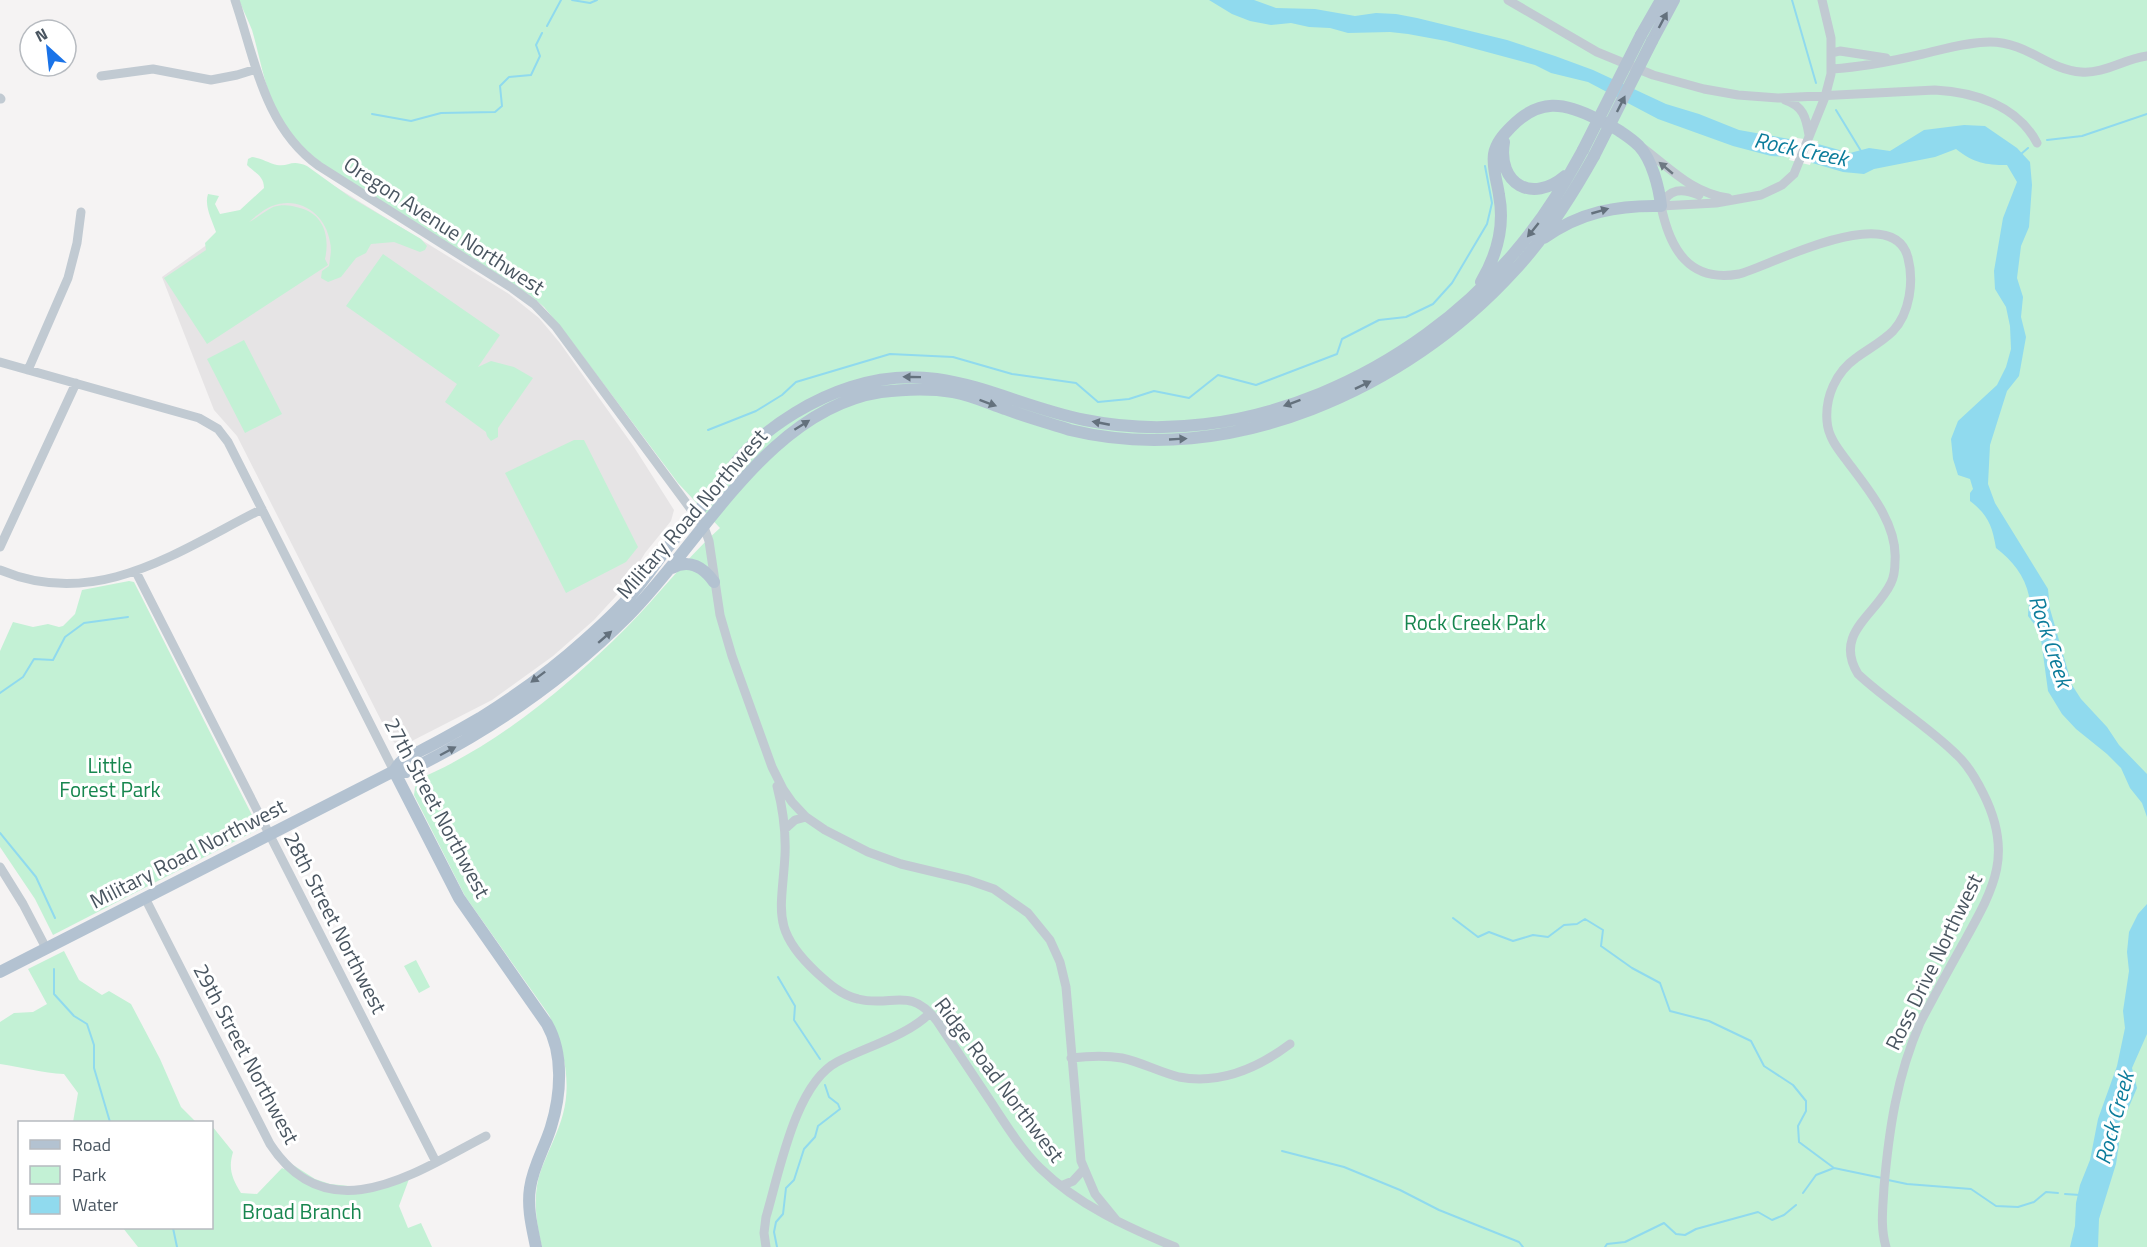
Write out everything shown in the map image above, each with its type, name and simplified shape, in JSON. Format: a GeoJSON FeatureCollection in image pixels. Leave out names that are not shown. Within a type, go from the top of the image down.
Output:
{"type":"FeatureCollection","features":[{"type":"Feature","properties":{"kind":"main road","name":"Military Road Northwest"},"geometry":{"type":"LineString","coordinates":[[394,771],[406,772],[480,734],[563,673],[614,629],[671,569],[756,465],[794,430],[838,405],[878,393],[914,389],[954,392],[1089,435],[1152,440],[1222,435],[1300,413],[1360,387],[1414,358],[1474,311],[1514,271],[1576,189],[1589,153],[1647,38],[1661,0]]}},
{"type":"Feature","properties":{"kind":"main road","name":"Military Road Northwest"},"geometry":{"type":"LineString","coordinates":[[1647,38],[1674,0]]}},
{"type":"Feature","properties":{"kind":"main road"},"geometry":{"type":"LineString","coordinates":[[1473,296],[1485,275],[1498,243],[1502,224],[1494,170],[1496,148],[1506,132],[1523,116],[1536,109],[1552,105],[1566,106],[1617,129],[1638,145],[1654,176],[1661,206],[1620,207],[1597,212],[1580,218],[1546,236],[1532,250]]}},
{"type":"Feature","properties":{"kind":"main road"},"geometry":{"type":"LineString","coordinates":[[1506,132],[1503,163],[1509,176],[1519,185],[1534,190],[1546,188],[1557,183],[1573,169]]}},
{"type":"Feature","properties":{"kind":"main road","name":"Military Road Northwest"},"geometry":{"type":"LineString","coordinates":[[0,972],[394,771],[400,761],[458,731],[539,677],[584,641],[635,591],[744,452],[793,414],[851,387],[888,378],[927,378],[967,384],[1066,416],[1111,425],[1159,428],[1221,423],[1293,404],[1368,370],[1424,335],[1473,296],[1513,255],[1542,219],[1573,169],[1589,153]]}},
{"type":"Feature","properties":{"kind":"main road"},"geometry":{"type":"LineString","coordinates":[[671,569],[681,564],[698,566],[706,571],[714,582]]}},
{"type":"Feature","properties":{"kind":"main road","name":"27th Street Northwest"},"geometry":{"type":"LineString","coordinates":[[394,771],[459,898],[542,1017],[554,1041],[559,1090],[551,1127],[534,1171],[530,1195],[531,1222],[536,1247]]}},
{"type":"Feature","properties":{"kind":"street","name":"Oregon Avenue Northwest"},"geometry":{"type":"LineString","coordinates":[[234,0],[256,69],[278,122],[291,141],[304,154],[512,288],[539,309],[565,339],[704,527]]}},
{"type":"Feature","properties":{"kind":"street"},"geometry":{"type":"LineString","coordinates":[[1508,0],[1597,52],[1653,75],[1717,92],[1778,98],[1935,90],[1981,96],[2013,115],[2030,132],[2037,143]]}},
{"type":"Feature","properties":{"kind":"street"},"geometry":{"type":"LineString","coordinates":[[1736,199],[1677,191],[1665,196],[1661,206],[1709,204],[1761,195],[1774,190],[1790,178],[1798,167],[1825,97],[1832,69],[1831,38],[1822,0]]}},
{"type":"Feature","properties":{"kind":"street"},"geometry":{"type":"LineString","coordinates":[[1832,69],[1993,42],[2027,50],[2065,69],[2087,72],[2147,56]]}},
{"type":"Feature","properties":{"kind":"street"},"geometry":{"type":"LineString","coordinates":[[1832,53],[1840,51],[1898,59]]}},
{"type":"Feature","properties":{"kind":"street"},"geometry":{"type":"LineString","coordinates":[[101,76],[153,69],[211,80],[256,69]]}},
{"type":"Feature","properties":{"kind":"street"},"geometry":{"type":"LineString","coordinates":[[1778,98],[1799,107],[1807,123],[1809,135]]}},
{"type":"Feature","properties":{"kind":"street"},"geometry":{"type":"LineString","coordinates":[[1638,145],[1681,179],[1719,197]]}},
{"type":"Feature","properties":{"kind":"street","name":"Ross Drive Northwest"},"geometry":{"type":"LineString","coordinates":[[1661,206],[1666,230],[1676,251],[1687,262],[1709,274],[1729,276],[1739,274],[1821,242],[1872,234],[1898,242],[1907,254],[1911,269],[1906,308],[1899,323],[1883,340],[1855,358],[1840,372],[1827,406],[1827,423],[1836,447],[1883,512],[1893,538],[1896,554],[1891,584],[1863,619],[1853,636],[1850,652],[1858,674],[1928,729],[1968,767],[1990,806],[1999,849],[1998,865],[1990,894],[1920,1023],[1896,1096],[1888,1142],[1882,1219],[1886,1247]]}},
{"type":"Feature","properties":{"kind":"street"},"geometry":{"type":"LineString","coordinates":[[28,370],[68,278],[77,243],[81,212]]}},
{"type":"Feature","properties":{"kind":"street"},"geometry":{"type":"LineString","coordinates":[[0,362],[76,383],[0,547]]}},
{"type":"Feature","properties":{"kind":"street","name":"27th Street Northwest"},"geometry":{"type":"LineString","coordinates":[[76,383],[199,418],[218,429],[228,442],[394,771]]}},
{"type":"Feature","properties":{"kind":"street"},"geometry":{"type":"LineString","coordinates":[[0,570],[29,579],[63,584],[100,582],[136,572],[261,508]]}},
{"type":"Feature","properties":{"kind":"street"},"geometry":{"type":"LineString","coordinates":[[704,527],[709,541],[714,582],[723,625],[732,656],[774,773],[790,800],[806,817],[832,834],[879,856],[994,889],[1028,913],[1050,940],[1062,969],[1066,987],[1079,1147],[1084,1169],[1097,1197],[1117,1221]]}},
{"type":"Feature","properties":{"kind":"street","name":"28th Street Northwest"},"geometry":{"type":"LineString","coordinates":[[136,572],[436,1162]]}},
{"type":"Feature","properties":{"kind":"street","name":"Ridge Road Northwest"},"geometry":{"type":"LineString","coordinates":[[774,773],[782,803],[785,829],[785,856],[780,895],[781,914],[787,934],[799,954],[832,986],[849,996],[870,1001],[907,1000],[919,1004],[930,1013],[1025,1151],[1041,1168],[1061,1186],[1090,1206],[1175,1247]]}},
{"type":"Feature","properties":{"kind":"street"},"geometry":{"type":"LineString","coordinates":[[785,829],[795,820],[806,817]]}},
{"type":"Feature","properties":{"kind":"street"},"geometry":{"type":"LineString","coordinates":[[0,867],[46,948]]}},
{"type":"Feature","properties":{"kind":"street","name":"29th Street Northwest"},"geometry":{"type":"LineString","coordinates":[[145,898],[274,1150],[293,1170],[322,1186],[367,1190],[386,1186],[486,1136]]}},
{"type":"Feature","properties":{"kind":"street"},"geometry":{"type":"LineString","coordinates":[[766,1247],[764,1235],[766,1217],[798,1111],[815,1080],[829,1066],[912,1026],[930,1013]]}},
{"type":"Feature","properties":{"kind":"street"},"geometry":{"type":"LineString","coordinates":[[1071,1058],[1123,1058],[1180,1077],[1217,1078],[1263,1063],[1290,1044]]}},
{"type":"Feature","properties":{"kind":"street"},"geometry":{"type":"LineString","coordinates":[[1061,1186],[1073,1181],[1084,1169]]}},
{"type":"Feature","properties":{"kind":"shaded area"},"geometry":{"type":"Polygon","coordinates":[[[310,171],[509,294],[539,318],[560,343],[634,447],[674,510],[671,521],[645,553],[626,585],[594,620],[553,656],[492,700],[398,746],[390,738],[237,436],[214,410],[162,277],[310,171]]]}},
{"type":"Feature","properties":{"kind":"green space","name":"Rock Creek Park"},"geometry":{"type":"Polygon","coordinates":[[[239,0],[2147,0],[2147,1247],[542,1247],[537,1218],[538,1179],[566,1102],[565,1063],[562,1051],[549,1015],[465,896],[414,795],[416,780],[473,751],[554,694],[626,628],[720,528],[678,483],[544,307],[531,296],[336,174],[295,140],[282,123],[276,110],[262,70],[252,30],[239,0]]]}},
{"type":"Feature","properties":{"kind":"green space"},"geometry":{"type":"Polygon","coordinates":[[[252,157],[277,165],[297,163],[307,166],[350,197],[421,239],[427,246],[425,250],[420,252],[394,242],[371,244],[366,253],[356,258],[341,277],[328,282],[321,278],[322,271],[329,266],[331,251],[328,232],[323,223],[302,205],[282,203],[272,206],[249,222],[276,206],[297,207],[308,211],[320,221],[326,235],[325,259],[328,265],[207,344],[164,278],[206,250],[205,243],[216,232],[208,208],[208,194],[219,196],[215,204],[220,214],[240,210],[264,188],[261,178],[247,165],[248,159],[252,157]]]}},
{"type":"Feature","properties":{"kind":"green space"},"geometry":{"type":"Polygon","coordinates":[[[383,254],[500,335],[478,367],[491,361],[514,367],[533,378],[498,428],[498,437],[491,441],[486,432],[445,402],[457,384],[346,306],[383,254]]]}},
{"type":"Feature","properties":{"kind":"green space"},"geometry":{"type":"Polygon","coordinates":[[[244,340],[282,414],[245,433],[207,359],[244,340]]]}},
{"type":"Feature","properties":{"kind":"green space"},"geometry":{"type":"Polygon","coordinates":[[[574,440],[584,440],[638,547],[626,562],[566,593],[505,473],[574,440]]]}},
{"type":"Feature","properties":{"kind":"green space","name":"Little Forest Park"},"geometry":{"type":"Polygon","coordinates":[[[134,582],[259,829],[53,935],[35,899],[0,847],[0,651],[13,622],[33,627],[48,624],[63,626],[75,614],[82,590],[134,582]]]}},
{"type":"Feature","properties":{"kind":"green space"},"geometry":{"type":"Polygon","coordinates":[[[64,951],[79,980],[102,995],[109,991],[131,1004],[160,1059],[181,1107],[195,1121],[73,1121],[78,1093],[64,1074],[0,1064],[0,1022],[14,1013],[33,1012],[47,1004],[28,969],[64,951]]]}},
{"type":"Feature","properties":{"kind":"green space"},"geometry":{"type":"Polygon","coordinates":[[[416,960],[430,987],[419,993],[404,966],[416,960]]]}},
{"type":"Feature","properties":{"kind":"green space","name":"Broad Branch"},"geometry":{"type":"Polygon","coordinates":[[[213,1127],[233,1152],[232,1173],[241,1193],[257,1194],[282,1168],[284,1169],[290,1163],[315,1179],[360,1189],[412,1171],[399,1206],[408,1228],[421,1223],[432,1247],[138,1247],[124,1229],[213,1229],[213,1127]]]}},
{"type":"Feature","properties":{"kind":"water","name":"Rock Creek"},"geometry":{"type":"Polygon","coordinates":[[[1209,0],[1254,0],[1276,8],[1315,9],[1355,16],[1376,13],[1396,14],[1417,18],[1507,40],[1555,56],[1593,70],[1666,104],[1739,130],[1818,144],[1850,153],[1869,148],[1890,151],[1924,130],[1964,125],[1985,126],[2017,148],[2030,162],[2032,185],[2029,227],[2021,246],[2017,278],[2023,297],[2021,317],[2026,337],[2019,376],[2007,391],[1990,445],[1988,484],[1995,503],[2048,589],[2050,609],[2072,685],[2119,745],[2147,774],[2147,817],[2142,803],[2130,788],[2121,768],[2076,729],[2062,714],[2048,691],[2040,632],[2028,616],[2029,596],[2024,582],[2012,563],[1996,548],[1988,521],[1970,501],[1970,493],[1973,489],[1970,479],[1958,475],[1953,459],[1951,439],[1958,421],[1997,385],[2006,367],[2011,349],[2006,307],[1995,289],[1994,271],[2003,218],[2017,182],[2007,165],[1980,162],[1956,149],[1935,157],[1874,169],[1864,174],[1843,172],[1792,157],[1771,156],[1733,146],[1658,119],[1588,82],[1551,73],[1535,65],[1446,41],[1408,34],[1348,33],[1330,28],[1291,23],[1271,25],[1250,21],[1232,14],[1209,0]]]}},
{"type":"Feature","properties":{"kind":"water","name":"Rock Creek"},"geometry":{"type":"Polygon","coordinates":[[[2147,904],[2147,1034],[2132,1068],[2137,1088],[2128,1109],[2117,1126],[2119,1144],[2116,1164],[2099,1219],[2098,1247],[2070,1247],[2080,1185],[2090,1160],[2098,1119],[2117,1066],[2125,1028],[2123,1011],[2129,971],[2127,952],[2129,932],[2138,914],[2147,904]]]}},
{"type":"Feature","properties":{"kind":"pier"},"geometry":{"type":"Polygon","coordinates":[[[1797,138],[1818,141],[1810,165],[1789,160],[1797,138]]]}},
{"type":"Feature","properties":{"kind":"waterway"},"geometry":{"type":"LineString","coordinates":[[547,26],[561,0]]}},
{"type":"Feature","properties":{"kind":"waterway"},"geometry":{"type":"LineString","coordinates":[[572,0],[590,3],[597,0]]}},
{"type":"Feature","properties":{"kind":"waterway"},"geometry":{"type":"LineString","coordinates":[[1792,0],[1816,83]]}},
{"type":"Feature","properties":{"kind":"waterway"},"geometry":{"type":"LineString","coordinates":[[372,114],[411,121],[441,113],[495,112],[502,106],[500,86],[509,77],[531,75],[540,56],[536,45],[542,33]]}},
{"type":"Feature","properties":{"kind":"waterway","name":"Rock Creek"},"geometry":{"type":"LineString","coordinates":[[1836,110],[1861,151]]}},
{"type":"Feature","properties":{"kind":"waterway"},"geometry":{"type":"LineString","coordinates":[[2047,140],[2082,136],[2147,114]]}},
{"type":"Feature","properties":{"kind":"waterway"},"geometry":{"type":"LineString","coordinates":[[2021,154],[2028,148]]}},
{"type":"Feature","properties":{"kind":"waterway"},"geometry":{"type":"LineString","coordinates":[[708,430],[756,411],[782,395],[796,382],[890,354],[953,357],[1012,374],[1076,383],[1098,402],[1129,399],[1154,391],[1189,398],[1218,375],[1256,385],[1337,354],[1342,339],[1379,320],[1406,317],[1433,304],[1452,283],[1487,224],[1492,203],[1485,166]]}},
{"type":"Feature","properties":{"kind":"waterway"},"geometry":{"type":"LineString","coordinates":[[0,693],[23,677],[34,659],[53,660],[65,637],[84,623],[128,617]]}},
{"type":"Feature","properties":{"kind":"waterway"},"geometry":{"type":"LineString","coordinates":[[0,833],[36,877],[55,918]]}},
{"type":"Feature","properties":{"kind":"waterway"},"geometry":{"type":"LineString","coordinates":[[1453,918],[1478,937],[1489,932],[1513,941],[1533,935],[1548,937],[1564,925],[1577,924],[1585,919],[1603,930],[1601,946],[1632,968],[1660,983],[1670,1011],[1709,1021],[1751,1041],[1764,1066],[1793,1085],[1806,1101],[1806,1111],[1798,1126],[1799,1142],[1834,1168],[1882,1178]]}},
{"type":"Feature","properties":{"kind":"waterway"},"geometry":{"type":"LineString","coordinates":[[54,969],[54,994],[74,1016],[87,1024],[94,1045],[94,1068],[110,1121]]}},
{"type":"Feature","properties":{"kind":"waterway"},"geometry":{"type":"LineString","coordinates":[[778,977],[795,1006],[794,1020],[820,1059]]}},
{"type":"Feature","properties":{"kind":"waterway"},"geometry":{"type":"LineString","coordinates":[[777,1247],[774,1232],[776,1222],[783,1214],[786,1188],[794,1180],[804,1149],[815,1137],[818,1126],[840,1109],[838,1104],[829,1097],[825,1085]]}},
{"type":"Feature","properties":{"kind":"waterway"},"geometry":{"type":"LineString","coordinates":[[1282,1151],[1344,1167],[1400,1190],[1439,1210],[1519,1242],[1523,1247]]}},
{"type":"Feature","properties":{"kind":"waterway"},"geometry":{"type":"LineString","coordinates":[[1803,1193],[1816,1175],[1834,1168]]}},
{"type":"Feature","properties":{"kind":"waterway"},"geometry":{"type":"LineString","coordinates":[[1888,1180],[1907,1184],[1971,1189],[1996,1206],[2018,1207],[2034,1202],[2046,1192],[2058,1193]]}},
{"type":"Feature","properties":{"kind":"waterway"},"geometry":{"type":"LineString","coordinates":[[2065,1194],[2080,1195]]}},
{"type":"Feature","properties":{"kind":"waterway"},"geometry":{"type":"LineString","coordinates":[[1605,1247],[1607,1244],[1625,1242],[1664,1223],[1676,1234],[1685,1235],[1696,1229],[1758,1212],[1772,1220],[1784,1215],[1796,1205]]}},
{"type":"Feature","properties":{"kind":"waterway"},"geometry":{"type":"LineString","coordinates":[[173,1229],[177,1247]]}}]}
